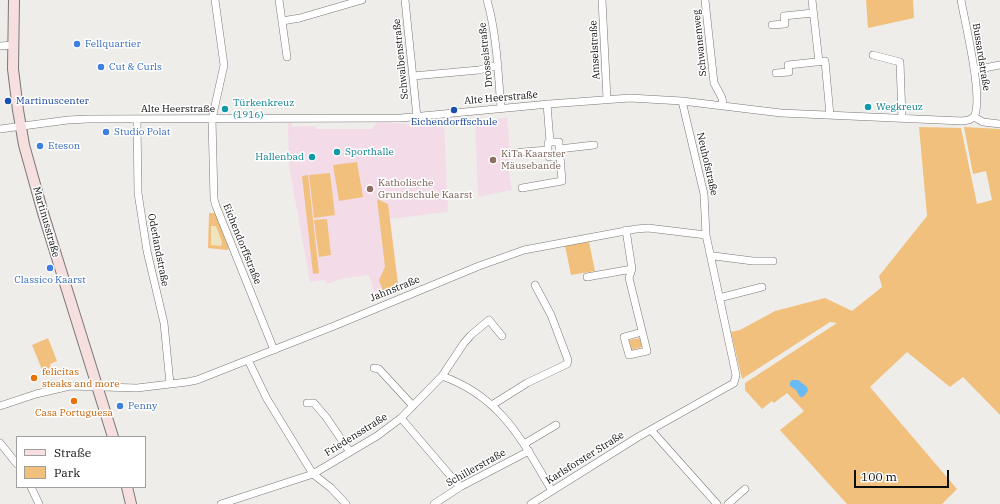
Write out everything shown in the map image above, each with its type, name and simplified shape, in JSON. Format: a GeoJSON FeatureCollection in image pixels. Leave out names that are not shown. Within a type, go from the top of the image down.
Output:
{"type":"FeatureCollection","features":[{"type":"Feature","properties":{"kind":"main road","name":"Martinusstraße"},"geometry":{"type":"LineString","coordinates":[[14,0],[13,45],[15,90],[21,126],[43,213],[113,436]]}},
{"type":"Feature","properties":{"kind":"main road"},"geometry":{"type":"LineString","coordinates":[[127,488],[130,504]]}},
{"type":"Feature","properties":{"kind":"street","name":"Eichendorffstraße"},"geometry":{"type":"LineString","coordinates":[[215,0],[224,65],[212,119],[213,193],[216,206],[274,350]]}},
{"type":"Feature","properties":{"kind":"street"},"geometry":{"type":"LineString","coordinates":[[279,0],[287,57]]}},
{"type":"Feature","properties":{"kind":"street"},"geometry":{"type":"LineString","coordinates":[[282,21],[300,18],[362,0]]}},
{"type":"Feature","properties":{"kind":"street","name":"Schwalbenstraße"},"geometry":{"type":"LineString","coordinates":[[405,0],[417,117]]}},
{"type":"Feature","properties":{"kind":"street","name":"Drosselstraße"},"geometry":{"type":"LineString","coordinates":[[488,0],[498,65],[501,108]]}},
{"type":"Feature","properties":{"kind":"street","name":"Amselstraße"},"geometry":{"type":"LineString","coordinates":[[602,0],[607,99]]}},
{"type":"Feature","properties":{"kind":"street","name":"Schwanenweg"},"geometry":{"type":"LineString","coordinates":[[705,0],[714,83],[722,98],[723,106]]}},
{"type":"Feature","properties":{"kind":"street"},"geometry":{"type":"LineString","coordinates":[[812,0],[819,62]]}},
{"type":"Feature","properties":{"kind":"street","name":"Bussardstraße"},"geometry":{"type":"LineString","coordinates":[[961,0],[974,70],[977,103],[974,117]]}},
{"type":"Feature","properties":{"kind":"street"},"geometry":{"type":"LineString","coordinates":[[772,25],[785,24],[784,16],[813,13]]}},
{"type":"Feature","properties":{"kind":"street"},"geometry":{"type":"LineString","coordinates":[[0,46],[13,45]]}},
{"type":"Feature","properties":{"kind":"street"},"geometry":{"type":"LineString","coordinates":[[874,55],[900,62],[902,118]]}},
{"type":"Feature","properties":{"kind":"street"},"geometry":{"type":"LineString","coordinates":[[776,73],[789,72],[788,65],[825,61],[830,115]]}},
{"type":"Feature","properties":{"kind":"street"},"geometry":{"type":"LineString","coordinates":[[413,76],[479,70],[498,65]]}},
{"type":"Feature","properties":{"kind":"street"},"geometry":{"type":"LineString","coordinates":[[974,70],[1000,65]]}},
{"type":"Feature","properties":{"kind":"street","name":"Alte Heerstraße"},"geometry":{"type":"LineString","coordinates":[[0,129],[88,119],[417,117],[607,99],[648,98],[781,113],[962,121],[969,120],[974,117],[983,122],[1000,124]]}},
{"type":"Feature","properties":{"kind":"street","name":"Neuhofstraße"},"geometry":{"type":"LineString","coordinates":[[682,101],[704,194],[706,235],[718,298],[736,375],[734,383]]}},
{"type":"Feature","properties":{"kind":"street"},"geometry":{"type":"LineString","coordinates":[[547,104],[549,157],[560,152],[594,145]]}},
{"type":"Feature","properties":{"kind":"street","name":"Oderlandstraße"},"geometry":{"type":"LineString","coordinates":[[137,119],[138,193],[147,251],[164,323],[170,384]]}},
{"type":"Feature","properties":{"kind":"street"},"geometry":{"type":"LineString","coordinates":[[511,153],[549,146],[559,142],[562,181],[522,188]]}},
{"type":"Feature","properties":{"kind":"street","name":"Jahnstraße"},"geometry":{"type":"LineString","coordinates":[[0,406],[36,394],[70,386],[137,388],[197,380],[334,326],[479,266],[518,252],[626,230],[648,228],[706,235]]}},
{"type":"Feature","properties":{"kind":"street"},"geometry":{"type":"LineString","coordinates":[[626,230],[632,269],[629,278],[642,332]]}},
{"type":"Feature","properties":{"kind":"street"},"geometry":{"type":"LineString","coordinates":[[710,257],[714,256],[753,261],[773,261]]}},
{"type":"Feature","properties":{"kind":"street"},"geometry":{"type":"LineString","coordinates":[[587,277],[632,269]]}},
{"type":"Feature","properties":{"kind":"street"},"geometry":{"type":"LineString","coordinates":[[492,405],[527,383],[564,367],[567,364],[568,360],[551,315],[535,285]]}},
{"type":"Feature","properties":{"kind":"street"},"geometry":{"type":"LineString","coordinates":[[718,298],[762,287]]}},
{"type":"Feature","properties":{"kind":"street","name":"Friedensstraße"},"geometry":{"type":"LineString","coordinates":[[221,504],[313,474],[377,436],[413,406],[442,376],[464,343],[475,331],[489,320],[502,336]]}},
{"type":"Feature","properties":{"kind":"street"},"geometry":{"type":"LineString","coordinates":[[248,360],[267,399],[313,474],[331,488],[346,504]]}},
{"type":"Feature","properties":{"kind":"street"},"geometry":{"type":"LineString","coordinates":[[374,368],[379,369],[413,406]]}},
{"type":"Feature","properties":{"kind":"street"},"geometry":{"type":"LineString","coordinates":[[442,376],[458,382],[474,391],[492,405],[529,451],[552,491]]}},
{"type":"Feature","properties":{"kind":"street","name":"Karlsforster Straße"},"geometry":{"type":"LineString","coordinates":[[531,504],[651,430],[734,383]]}},
{"type":"Feature","properties":{"kind":"street"},"geometry":{"type":"LineString","coordinates":[[307,403],[314,402],[350,452]]}},
{"type":"Feature","properties":{"kind":"street"},"geometry":{"type":"LineString","coordinates":[[400,418],[460,487]]}},
{"type":"Feature","properties":{"kind":"street"},"geometry":{"type":"LineString","coordinates":[[524,444],[556,425]]}},
{"type":"Feature","properties":{"kind":"street"},"geometry":{"type":"LineString","coordinates":[[651,430],[717,504]]}},
{"type":"Feature","properties":{"kind":"street"},"geometry":{"type":"LineString","coordinates":[[0,443],[16,463]]}},
{"type":"Feature","properties":{"kind":"street","name":"Schillerstraße"},"geometry":{"type":"LineString","coordinates":[[434,504],[460,487],[529,451]]}},
{"type":"Feature","properties":{"kind":"street"},"geometry":{"type":"LineString","coordinates":[[31,488],[39,504]]}},
{"type":"Feature","properties":{"kind":"street"},"geometry":{"type":"LineString","coordinates":[[728,504],[745,489]]}},
{"type":"Feature","properties":{"kind":"shaded area","name":"KiTa Kaarster Mäusebande"},"geometry":{"type":"Polygon","coordinates":[[[507,118],[511,170],[509,171],[512,190],[478,197],[475,121],[507,118]]]}},
{"type":"Feature","properties":{"kind":"shaded area","name":"Katholische Grundschule Kaarst"},"geometry":{"type":"Polygon","coordinates":[[[444,119],[448,212],[390,219],[399,292],[377,301],[369,275],[341,279],[327,284],[325,280],[310,282],[289,166],[288,123],[292,123],[292,127],[315,126],[316,129],[372,129],[377,122],[412,124],[413,126],[428,124],[428,122],[444,119]]]}},
{"type":"Feature","properties":{"kind":"green space"},"geometry":{"type":"Polygon","coordinates":[[[866,0],[913,0],[914,18],[868,28],[866,0]]]}},
{"type":"Feature","properties":{"kind":"green space"},"geometry":{"type":"Polygon","coordinates":[[[919,127],[961,128],[977,204],[992,200],[986,171],[973,174],[964,127],[1000,129],[1000,415],[963,377],[950,387],[907,352],[870,387],[957,489],[942,504],[847,504],[780,430],[804,411],[787,393],[774,403],[772,401],[762,409],[745,390],[745,383],[837,323],[830,322],[742,379],[731,332],[740,330],[775,311],[825,298],[852,311],[882,287],[879,276],[927,216],[919,127]]]}},
{"type":"Feature","properties":{"kind":"green space"},"geometry":{"type":"Polygon","coordinates":[[[357,162],[363,197],[339,201],[333,165],[357,162]]]}},
{"type":"Feature","properties":{"kind":"green space"},"geometry":{"type":"Polygon","coordinates":[[[330,173],[335,215],[314,218],[309,175],[330,173]]]}},
{"type":"Feature","properties":{"kind":"green space"},"geometry":{"type":"Polygon","coordinates":[[[308,175],[319,273],[313,274],[302,176],[308,175]]]}},
{"type":"Feature","properties":{"kind":"green space"},"geometry":{"type":"Polygon","coordinates":[[[377,199],[388,204],[399,292],[385,297],[379,280],[385,267],[377,199]]]}},
{"type":"Feature","properties":{"kind":"green space"},"geometry":{"type":"Polygon","coordinates":[[[209,213],[214,213],[216,215],[229,249],[208,248],[209,213]]]}},
{"type":"Feature","properties":{"kind":"green space"},"geometry":{"type":"Polygon","coordinates":[[[327,219],[331,255],[319,257],[314,220],[327,219]]]}},
{"type":"Feature","properties":{"kind":"green space"},"geometry":{"type":"Polygon","coordinates":[[[589,242],[595,271],[571,275],[565,246],[589,242]]]}},
{"type":"Feature","properties":{"kind":"green space"},"geometry":{"type":"Polygon","coordinates":[[[48,338],[57,361],[50,364],[54,374],[45,377],[32,345],[48,338]]]}},
{"type":"Feature","properties":{"kind":"green space"},"geometry":{"type":"Polygon","coordinates":[[[640,338],[642,347],[631,350],[629,340],[640,338]]]}},
{"type":"Feature","properties":{"kind":"sand"},"geometry":{"type":"Polygon","coordinates":[[[211,226],[216,226],[222,242],[221,246],[211,245],[211,226]]]}},
{"type":"Feature","properties":{"kind":"water"},"geometry":{"type":"Polygon","coordinates":[[[792,380],[798,380],[807,387],[808,391],[803,397],[800,397],[796,390],[790,386],[790,382],[792,380]]]}},
{"type":"Feature","properties":{"kind":"place","name":"Fellquartier"},"geometry":{"type":"Point","coordinates":[77,44]}},
{"type":"Feature","properties":{"kind":"place","name":"Cut & Curls"},"geometry":{"type":"Point","coordinates":[101,67]}},
{"type":"Feature","properties":{"kind":"place","name":"Martinuscenter"},"geometry":{"type":"Point","coordinates":[8,101]}},
{"type":"Feature","properties":{"kind":"place","name":"Wegkreuz"},"geometry":{"type":"Point","coordinates":[868,107]}},
{"type":"Feature","properties":{"kind":"place","name":"Türkenkreuz (1916)"},"geometry":{"type":"Point","coordinates":[225,109]}},
{"type":"Feature","properties":{"kind":"place","name":"Eichendorffschule"},"geometry":{"type":"Point","coordinates":[454,110]}},
{"type":"Feature","properties":{"kind":"place","name":"Studio Polat"},"geometry":{"type":"Point","coordinates":[106,132]}},
{"type":"Feature","properties":{"kind":"place","name":"Eteson"},"geometry":{"type":"Point","coordinates":[40,146]}},
{"type":"Feature","properties":{"kind":"place","name":"Sporthalle"},"geometry":{"type":"Point","coordinates":[337,152]}},
{"type":"Feature","properties":{"kind":"place","name":"Hallenbad"},"geometry":{"type":"Point","coordinates":[312,157]}},
{"type":"Feature","properties":{"kind":"place","name":"KiTa Kaarster Mäusebande"},"geometry":{"type":"Point","coordinates":[493,160]}},
{"type":"Feature","properties":{"kind":"place","name":"Katholische Grundschule Kaarst"},"geometry":{"type":"Point","coordinates":[370,189]}},
{"type":"Feature","properties":{"kind":"place","name":"Classico Kaarst"},"geometry":{"type":"Point","coordinates":[50,268]}},
{"type":"Feature","properties":{"kind":"place","name":"felicitas steaks and more"},"geometry":{"type":"Point","coordinates":[34,378]}},
{"type":"Feature","properties":{"kind":"place","name":"Casa Portuguesa"},"geometry":{"type":"Point","coordinates":[74,401]}},
{"type":"Feature","properties":{"kind":"place","name":"Penny"},"geometry":{"type":"Point","coordinates":[120,406]}}]}
